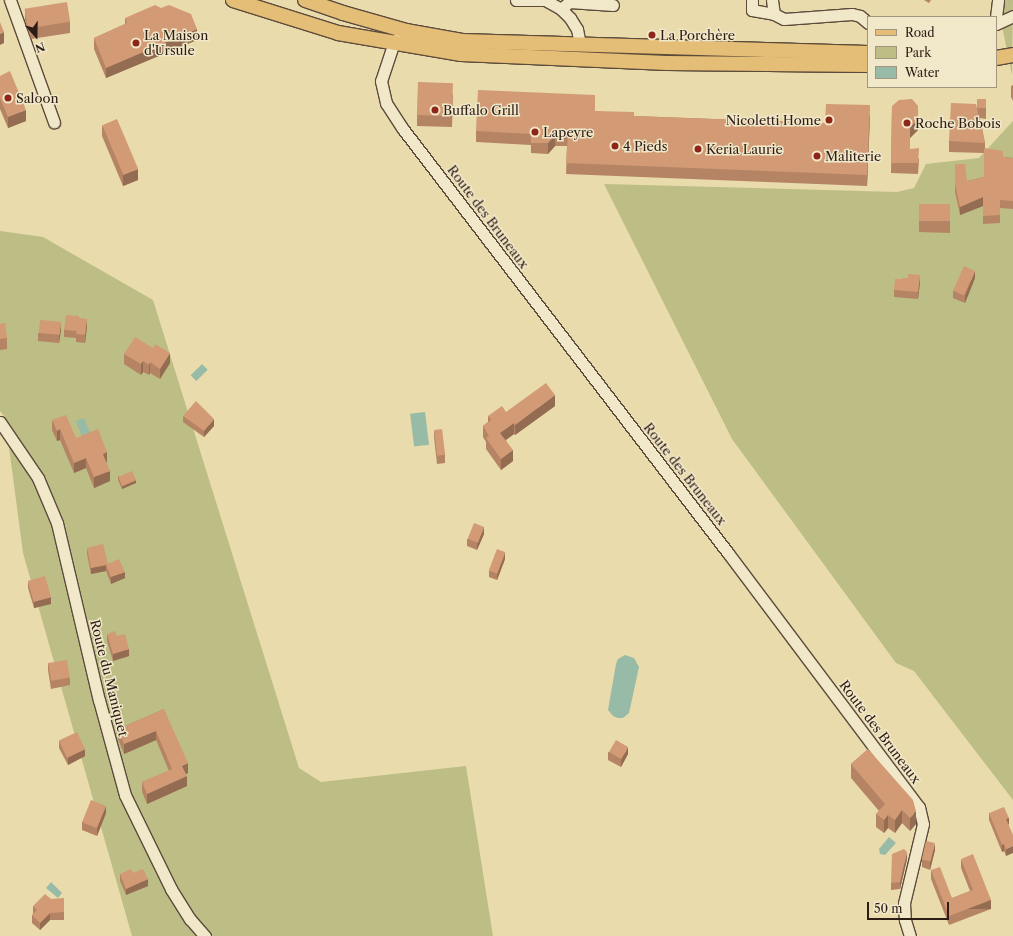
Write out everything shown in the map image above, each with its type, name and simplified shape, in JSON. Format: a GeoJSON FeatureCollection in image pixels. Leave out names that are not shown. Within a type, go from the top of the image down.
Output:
{"type":"FeatureCollection","features":[{"type":"Feature","properties":{"kind":"main road"},"geometry":{"type":"LineString","coordinates":[[233,0],[338,32],[461,54],[667,63],[867,65]]}},
{"type":"Feature","properties":{"kind":"main road"},"geometry":{"type":"LineString","coordinates":[[296,19],[300,0]]}},
{"type":"Feature","properties":{"kind":"main road"},"geometry":{"type":"LineString","coordinates":[[311,24],[312,1],[406,31],[462,41],[867,53]]}},
{"type":"Feature","properties":{"kind":"main road"},"geometry":{"type":"LineString","coordinates":[[997,58],[1013,56]]}},
{"type":"Feature","properties":{"kind":"street"},"geometry":{"type":"LineString","coordinates":[[10,0],[54,122]]}},
{"type":"Feature","properties":{"kind":"street"},"geometry":{"type":"LineString","coordinates":[[516,0],[545,0],[561,9],[577,29],[580,44]]}},
{"type":"Feature","properties":{"kind":"street"},"geometry":{"type":"LineString","coordinates":[[752,0],[752,10],[774,14],[784,19],[792,20],[852,14],[860,16],[867,22]]}},
{"type":"Feature","properties":{"kind":"street"},"geometry":{"type":"LineString","coordinates":[[772,0],[774,14]]}},
{"type":"Feature","properties":{"kind":"street"},"geometry":{"type":"LineString","coordinates":[[996,16],[998,0]]}},
{"type":"Feature","properties":{"kind":"street"},"geometry":{"type":"LineString","coordinates":[[561,9],[569,2],[613,5]]}},
{"type":"Feature","properties":{"kind":"street"},"geometry":{"type":"LineString","coordinates":[[997,24],[1013,16]]}},
{"type":"Feature","properties":{"kind":"street"},"geometry":{"type":"LineString","coordinates":[[394,42],[406,31]]}},
{"type":"Feature","properties":{"kind":"street","name":"Route des Bruneaux"},"geometry":{"type":"LineString","coordinates":[[394,42],[381,81],[386,103],[403,129],[728,553],[919,807],[923,824],[904,903],[905,920],[910,936]]}},
{"type":"Feature","properties":{"kind":"street","name":"Route du Maniquet"},"geometry":{"type":"LineString","coordinates":[[0,422],[38,478],[57,523],[99,700],[125,795],[171,889],[190,919],[205,936]]}},
{"type":"Feature","properties":{"kind":"green space"},"geometry":{"type":"Polygon","coordinates":[[[1001,0],[1013,0],[1012,75],[1002,26],[1001,0]]]}},
{"type":"Feature","properties":{"kind":"green space"},"geometry":{"type":"Polygon","coordinates":[[[1013,121],[1013,800],[914,671],[896,663],[732,439],[604,184],[897,192],[914,188],[926,164],[979,158],[1013,121]]]}},
{"type":"Feature","properties":{"kind":"green space"},"geometry":{"type":"Polygon","coordinates":[[[0,231],[43,237],[153,300],[299,768],[321,782],[466,766],[493,936],[132,936],[23,553],[5,417],[0,411],[0,231]]]}},
{"type":"Feature","properties":{"kind":"water"},"geometry":{"type":"Polygon","coordinates":[[[202,364],[208,370],[196,381],[191,375],[202,364]]]}},
{"type":"Feature","properties":{"kind":"water"},"geometry":{"type":"Polygon","coordinates":[[[425,412],[429,445],[414,447],[410,414],[425,412]]]}},
{"type":"Feature","properties":{"kind":"water"},"geometry":{"type":"Polygon","coordinates":[[[84,418],[92,437],[84,441],[76,422],[84,418]]]}},
{"type":"Feature","properties":{"kind":"water"},"geometry":{"type":"Polygon","coordinates":[[[625,655],[634,658],[639,667],[629,713],[623,718],[618,718],[613,716],[608,710],[616,664],[618,659],[625,655]]]}},
{"type":"Feature","properties":{"kind":"water"},"geometry":{"type":"Polygon","coordinates":[[[889,837],[896,843],[885,855],[880,854],[879,849],[889,837]]]}},
{"type":"Feature","properties":{"kind":"water"},"geometry":{"type":"Polygon","coordinates":[[[51,882],[62,893],[58,898],[46,888],[51,882]]]}},
{"type":"Feature","properties":{"kind":"building"},"geometry":{"type":"Polygon","coordinates":[[[67,2],[70,22],[28,28],[25,9],[67,2]]]}},
{"type":"Feature","properties":{"kind":"building"},"geometry":{"type":"Polygon","coordinates":[[[155,5],[161,8],[169,5],[191,14],[197,29],[106,68],[94,38],[127,23],[125,18],[155,5]]]}},
{"type":"Feature","properties":{"kind":"building"},"geometry":{"type":"Polygon","coordinates":[[[0,22],[4,32],[0,34],[0,22]]]}},
{"type":"Feature","properties":{"kind":"building","name":"Saloon"},"geometry":{"type":"Polygon","coordinates":[[[10,71],[26,110],[8,117],[0,98],[0,76],[10,71]]]}},
{"type":"Feature","properties":{"kind":"building","name":"Buffalo Grill"},"geometry":{"type":"Polygon","coordinates":[[[418,82],[453,83],[452,116],[417,115],[418,82]]]}},
{"type":"Feature","properties":{"kind":"building"},"geometry":{"type":"Polygon","coordinates":[[[478,90],[595,95],[595,111],[634,112],[634,116],[738,120],[825,123],[826,104],[870,105],[867,175],[566,163],[568,135],[555,135],[548,143],[531,143],[531,134],[476,131],[478,90]]]}},
{"type":"Feature","properties":{"kind":"building"},"geometry":{"type":"Polygon","coordinates":[[[912,99],[918,106],[918,120],[910,127],[910,149],[919,148],[918,163],[891,163],[892,106],[899,100],[912,99]]]}},
{"type":"Feature","properties":{"kind":"building"},"geometry":{"type":"Polygon","coordinates":[[[977,99],[986,99],[986,108],[977,108],[977,99]]]}},
{"type":"Feature","properties":{"kind":"building"},"geometry":{"type":"Polygon","coordinates":[[[951,103],[976,104],[985,143],[949,141],[951,103]]]}},
{"type":"Feature","properties":{"kind":"building"},"geometry":{"type":"Polygon","coordinates":[[[117,119],[138,169],[123,175],[102,125],[117,119]]]}},
{"type":"Feature","properties":{"kind":"building"},"geometry":{"type":"Polygon","coordinates":[[[984,148],[1003,151],[1003,157],[1013,158],[1013,201],[1000,200],[1000,215],[983,216],[983,197],[960,207],[955,184],[955,164],[965,164],[967,181],[984,177],[984,148]]]}},
{"type":"Feature","properties":{"kind":"building"},"geometry":{"type":"Polygon","coordinates":[[[919,204],[950,204],[950,221],[919,221],[919,204]]]}},
{"type":"Feature","properties":{"kind":"building"},"geometry":{"type":"Polygon","coordinates":[[[964,266],[975,271],[964,296],[953,291],[964,266]]]}},
{"type":"Feature","properties":{"kind":"building"},"geometry":{"type":"Polygon","coordinates":[[[908,274],[920,275],[918,292],[894,290],[895,279],[908,278],[908,274]]]}},
{"type":"Feature","properties":{"kind":"building"},"geometry":{"type":"Polygon","coordinates":[[[66,315],[79,316],[79,318],[87,319],[85,335],[76,334],[77,331],[64,330],[66,315]]]}},
{"type":"Feature","properties":{"kind":"building"},"geometry":{"type":"Polygon","coordinates":[[[40,320],[61,322],[60,335],[39,333],[40,320]]]}},
{"type":"Feature","properties":{"kind":"building"},"geometry":{"type":"Polygon","coordinates":[[[5,323],[7,338],[0,339],[0,324],[5,323]]]}},
{"type":"Feature","properties":{"kind":"building"},"geometry":{"type":"Polygon","coordinates":[[[135,337],[153,348],[155,344],[170,353],[160,369],[150,362],[149,365],[143,361],[141,364],[124,354],[135,337]]]}},
{"type":"Feature","properties":{"kind":"building"},"geometry":{"type":"Polygon","coordinates":[[[546,383],[555,395],[515,425],[514,423],[500,433],[513,450],[501,459],[486,438],[489,436],[483,426],[491,420],[488,416],[502,406],[506,412],[546,383]]]}},
{"type":"Feature","properties":{"kind":"building"},"geometry":{"type":"Polygon","coordinates":[[[196,401],[214,419],[204,431],[183,416],[196,401]]]}},
{"type":"Feature","properties":{"kind":"building"},"geometry":{"type":"Polygon","coordinates":[[[66,415],[76,438],[98,429],[107,452],[103,454],[110,471],[94,477],[86,458],[74,463],[60,429],[57,431],[52,420],[66,415]]]}},
{"type":"Feature","properties":{"kind":"building"},"geometry":{"type":"Polygon","coordinates":[[[442,429],[445,455],[437,456],[434,430],[442,429]]]}},
{"type":"Feature","properties":{"kind":"building"},"geometry":{"type":"Polygon","coordinates":[[[132,471],[136,480],[122,486],[118,477],[132,471]]]}},
{"type":"Feature","properties":{"kind":"building"},"geometry":{"type":"Polygon","coordinates":[[[474,523],[484,527],[478,543],[468,539],[474,523]]]}},
{"type":"Feature","properties":{"kind":"building"},"geometry":{"type":"Polygon","coordinates":[[[103,544],[108,564],[119,559],[125,572],[111,577],[106,565],[91,568],[87,548],[103,544]]]}},
{"type":"Feature","properties":{"kind":"building"},"geometry":{"type":"Polygon","coordinates":[[[497,549],[505,552],[497,574],[489,570],[497,549]]]}},
{"type":"Feature","properties":{"kind":"building"},"geometry":{"type":"Polygon","coordinates":[[[45,576],[51,597],[34,602],[28,581],[45,576]]]}},
{"type":"Feature","properties":{"kind":"building"},"geometry":{"type":"Polygon","coordinates":[[[115,631],[117,636],[125,634],[129,649],[113,654],[107,634],[115,631]]]}},
{"type":"Feature","properties":{"kind":"building"},"geometry":{"type":"Polygon","coordinates":[[[67,660],[70,678],[51,681],[48,663],[67,660]]]}},
{"type":"Feature","properties":{"kind":"building"},"geometry":{"type":"Polygon","coordinates":[[[164,709],[188,763],[182,766],[187,776],[147,794],[142,782],[172,769],[156,731],[124,744],[118,729],[164,709]]]}},
{"type":"Feature","properties":{"kind":"building"},"geometry":{"type":"Polygon","coordinates":[[[77,732],[85,749],[67,758],[59,740],[77,732]]]}},
{"type":"Feature","properties":{"kind":"building"},"geometry":{"type":"Polygon","coordinates":[[[616,740],[628,747],[621,759],[609,752],[616,740]]]}},
{"type":"Feature","properties":{"kind":"building"},"geometry":{"type":"Polygon","coordinates":[[[868,749],[913,800],[916,811],[910,818],[902,810],[895,820],[888,815],[884,820],[876,814],[885,804],[851,764],[868,749]]]}},
{"type":"Feature","properties":{"kind":"building"},"geometry":{"type":"Polygon","coordinates":[[[91,800],[106,806],[97,828],[82,822],[91,800]]]}},
{"type":"Feature","properties":{"kind":"building"},"geometry":{"type":"Polygon","coordinates":[[[1004,807],[1009,818],[1006,819],[1013,835],[1013,846],[1006,849],[1004,844],[1002,845],[989,813],[1004,807]]]}},
{"type":"Feature","properties":{"kind":"building"},"geometry":{"type":"Polygon","coordinates":[[[926,841],[935,843],[930,862],[922,860],[926,841]]]}},
{"type":"Feature","properties":{"kind":"building"},"geometry":{"type":"Polygon","coordinates":[[[904,849],[907,852],[900,882],[891,883],[892,854],[904,849]]]}},
{"type":"Feature","properties":{"kind":"building"},"geometry":{"type":"Polygon","coordinates":[[[973,854],[991,900],[949,916],[931,870],[940,867],[952,898],[973,890],[961,859],[973,854]]]}},
{"type":"Feature","properties":{"kind":"building"},"geometry":{"type":"Polygon","coordinates":[[[131,869],[133,873],[143,869],[148,879],[126,889],[120,874],[131,869]]]}},
{"type":"Feature","properties":{"kind":"building"},"geometry":{"type":"Polygon","coordinates":[[[45,894],[51,899],[64,898],[64,912],[50,913],[40,923],[32,915],[37,910],[33,906],[45,894]]]}},
{"type":"Feature","properties":{"kind":"place","name":"La Porchère"},"geometry":{"type":"Point","coordinates":[652,35]}},
{"type":"Feature","properties":{"kind":"place","name":"La Maison d'Ursule"},"geometry":{"type":"Point","coordinates":[136,43]}},
{"type":"Feature","properties":{"kind":"place","name":"Saloon"},"geometry":{"type":"Point","coordinates":[8,98]}},
{"type":"Feature","properties":{"kind":"place","name":"Buffalo Grill"},"geometry":{"type":"Point","coordinates":[435,110]}},
{"type":"Feature","properties":{"kind":"place","name":"Nicoletti Home"},"geometry":{"type":"Point","coordinates":[829,120]}},
{"type":"Feature","properties":{"kind":"place","name":"Roche Bobois"},"geometry":{"type":"Point","coordinates":[907,123]}},
{"type":"Feature","properties":{"kind":"place","name":"Lapeyre"},"geometry":{"type":"Point","coordinates":[535,132]}},
{"type":"Feature","properties":{"kind":"place","name":"4 Pieds"},"geometry":{"type":"Point","coordinates":[615,146]}},
{"type":"Feature","properties":{"kind":"place","name":"Keria Laurie"},"geometry":{"type":"Point","coordinates":[698,149]}},
{"type":"Feature","properties":{"kind":"place","name":"Maliterie"},"geometry":{"type":"Point","coordinates":[817,156]}}]}
